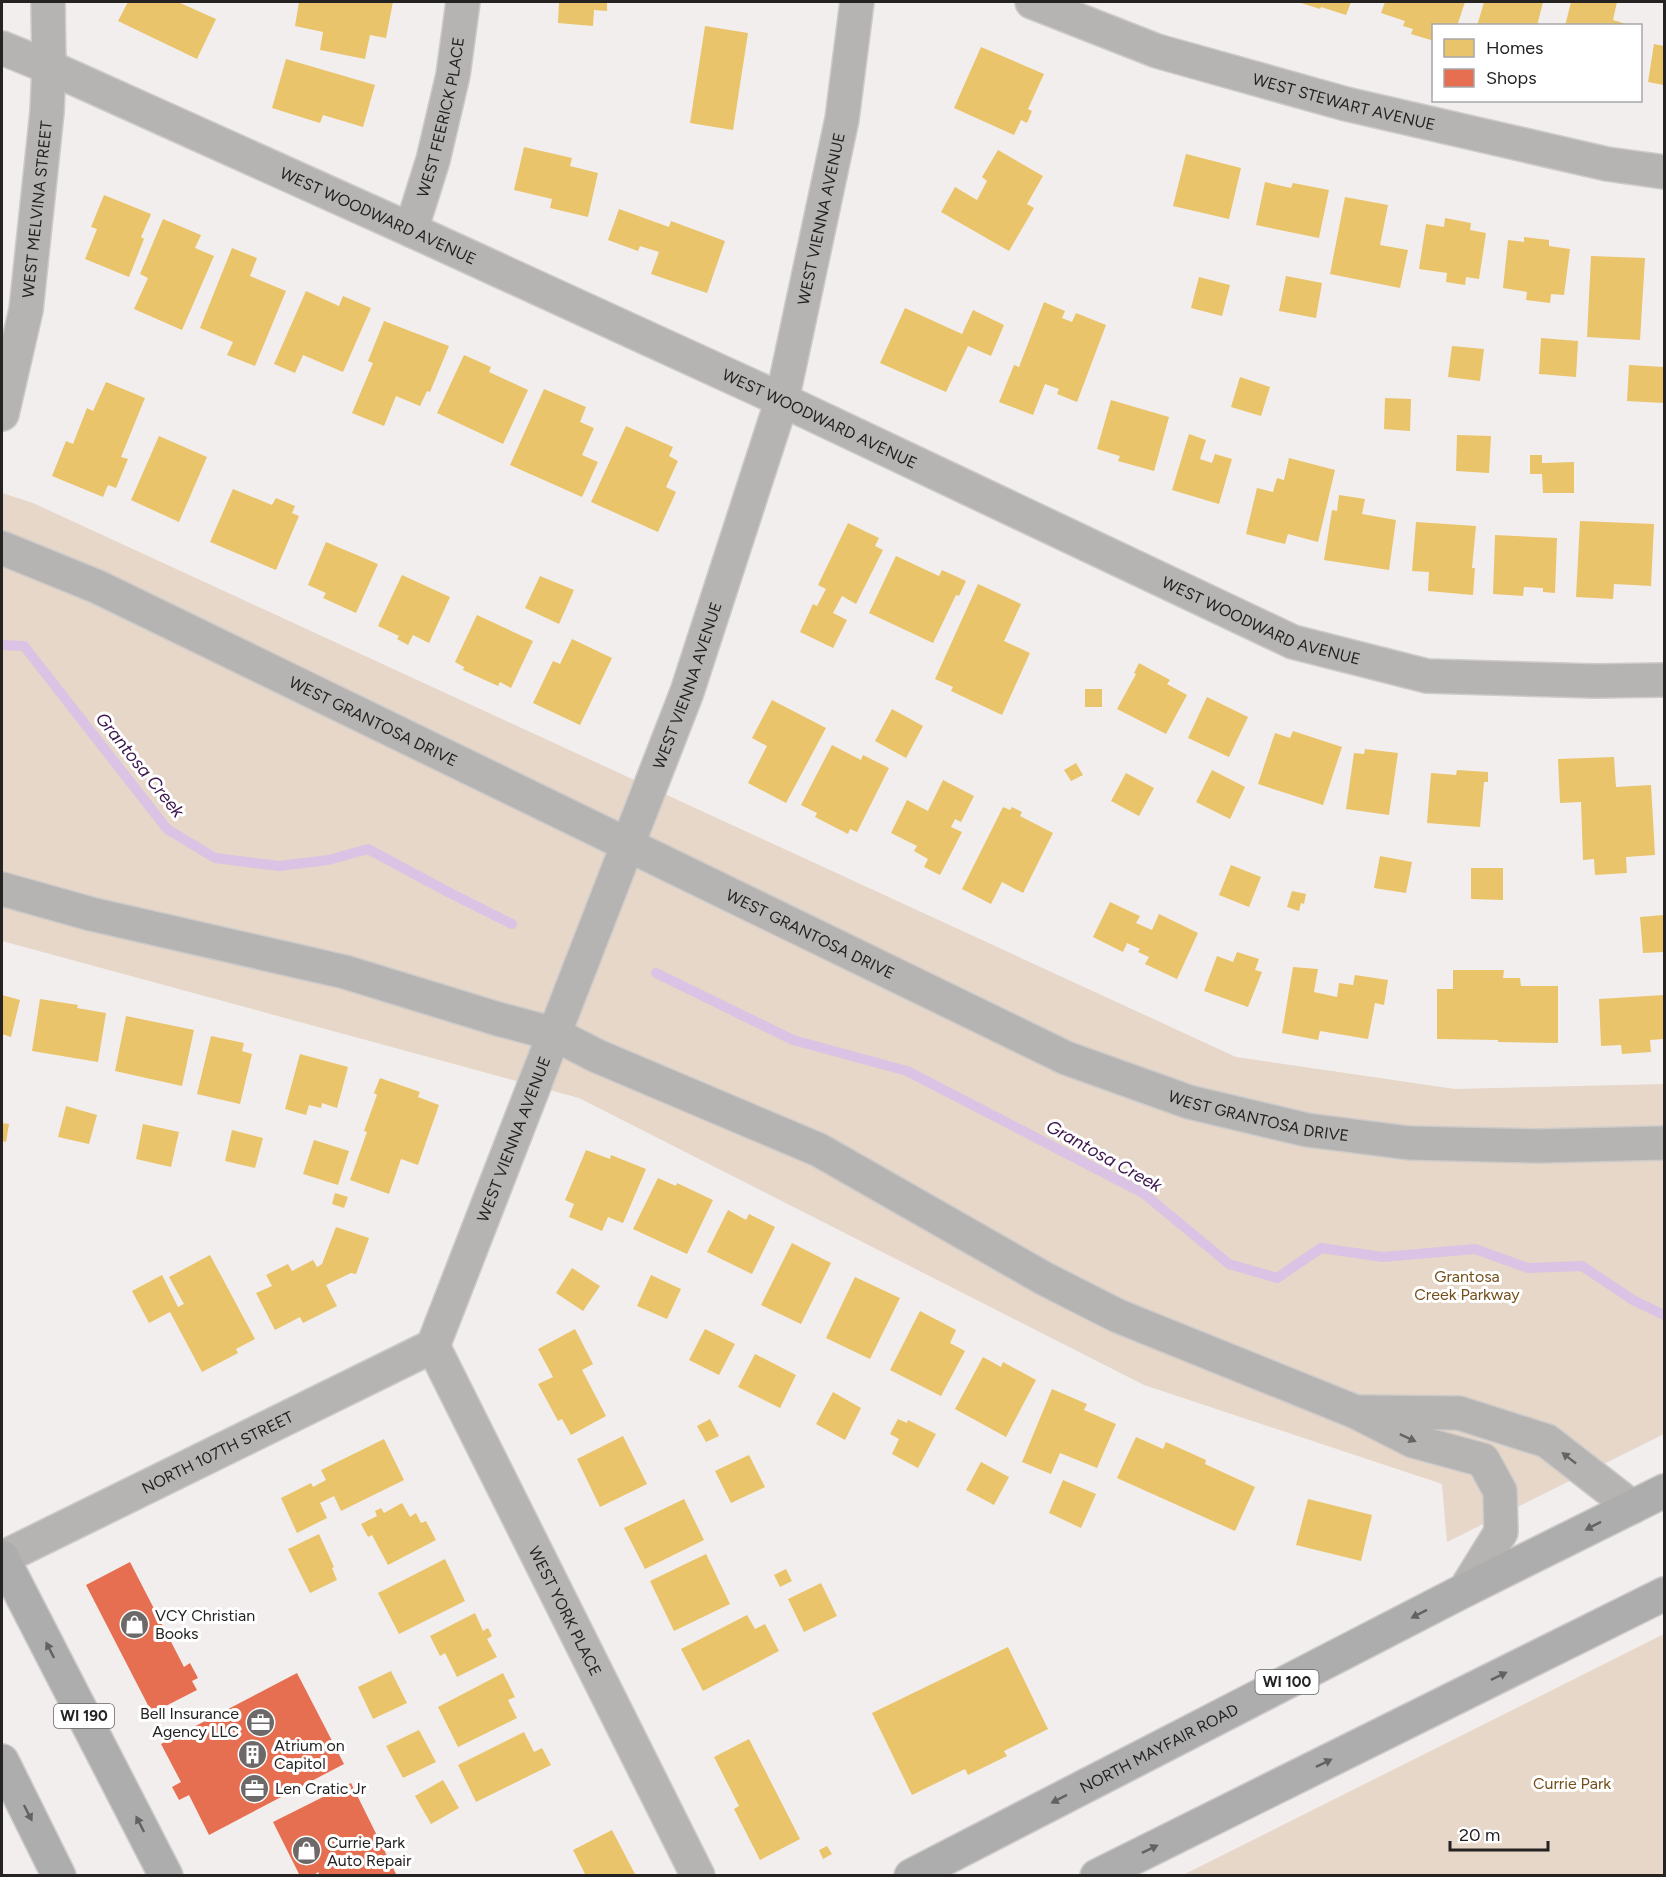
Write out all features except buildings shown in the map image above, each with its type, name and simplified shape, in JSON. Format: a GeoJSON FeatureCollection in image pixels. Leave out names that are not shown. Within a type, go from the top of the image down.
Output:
{"type":"FeatureCollection","features":[{"type":"Feature","properties":{"kind":"main road","name":"NORTH MAYFAIR ROAD"},"geometry":{"type":"LineString","coordinates":[[911,1875],[1465,1590],[1665,1491]]}},
{"type":"Feature","properties":{"kind":"main road","name":"WI 190"},"geometry":{"type":"LineString","coordinates":[[2,1557],[166,1875]]}},
{"type":"Feature","properties":{"kind":"main road"},"geometry":{"type":"LineString","coordinates":[[1097,1875],[1665,1594]]}},
{"type":"Feature","properties":{"kind":"main road"},"geometry":{"type":"LineString","coordinates":[[2,1761],[59,1875]]}},
{"type":"Feature","properties":{"kind":"street","name":"WEST MELVINA STREET"},"geometry":{"type":"LineString","coordinates":[[2,414],[26,310],[47,112],[48,2]]}},
{"type":"Feature","properties":{"kind":"street","name":"WEST FEERICK PLACE"},"geometry":{"type":"LineString","coordinates":[[411,230],[434,160],[453,75],[464,2]]}},
{"type":"Feature","properties":{"kind":"street","name":"WEST VIENNA AVENUE"},"geometry":{"type":"LineString","coordinates":[[433,1346],[687,692],[782,400],[842,119],[857,2]]}},
{"type":"Feature","properties":{"kind":"street","name":"WEST STEWART AVENUE"},"geometry":{"type":"LineString","coordinates":[[1032,2],[1157,51],[1346,104],[1607,164],[1665,172]]}},
{"type":"Feature","properties":{"kind":"street","name":"WEST WOODWARD AVENUE"},"geometry":{"type":"LineString","coordinates":[[2,48],[411,230],[782,400],[1293,642],[1427,676],[1595,681],[1665,680]]}},
{"type":"Feature","properties":{"kind":"street","name":"WEST GRANTOSA DRIVE"},"geometry":{"type":"LineString","coordinates":[[2,548],[98,587],[1066,1058],[1189,1102],[1307,1131],[1410,1143],[1538,1146],[1665,1143]]}},
{"type":"Feature","properties":{"kind":"street"},"geometry":{"type":"LineString","coordinates":[[2,890],[91,914],[345,972],[554,1034],[597,1056],[819,1150],[1045,1279],[1118,1316],[1356,1412],[1413,1441],[1483,1460],[1500,1491],[1501,1532],[1465,1590]]}},
{"type":"Feature","properties":{"kind":"street","name":"NORTH 107TH STREET"},"geometry":{"type":"LineString","coordinates":[[2,1557],[433,1346]]}},
{"type":"Feature","properties":{"kind":"street","name":"WEST YORK PLACE"},"geometry":{"type":"LineString","coordinates":[[433,1346],[698,1875]]}},
{"type":"Feature","properties":{"kind":"street"},"geometry":{"type":"LineString","coordinates":[[1356,1412],[1459,1413],[1547,1441],[1632,1507]]}},
{"type":"Feature","properties":{"kind":"green space","name":"Grantosa Creek Parkway"},"geometry":{"type":"Polygon","coordinates":[[[2,493],[33,503],[1236,1057],[1455,1089],[1664,1084],[1664,1434],[1447,1542],[1442,1484],[1144,1385],[579,1098],[2,941],[2,493]]]}},
{"type":"Feature","properties":{"kind":"green space","name":"Currie Park"},"geometry":{"type":"Polygon","coordinates":[[[1664,1634],[1664,1875],[1183,1875],[1664,1634]]]}},
{"type":"Feature","properties":{"kind":"waterway","name":"Grantosa Creek"},"geometry":{"type":"LineString","coordinates":[[2,645],[24,646],[167,829],[215,858],[279,866],[328,860],[368,849],[512,924]]}},
{"type":"Feature","properties":{"kind":"waterway","name":"Grantosa Creek"},"geometry":{"type":"LineString","coordinates":[[656,973],[793,1040],[907,1071],[1143,1193],[1229,1264],[1277,1278],[1321,1248],[1383,1257],[1475,1249],[1528,1268],[1582,1266],[1633,1300],[1664,1315]]}},
{"type":"Feature","properties":{"kind":"place","name":"VCY Christian Books"},"geometry":{"type":"Point","coordinates":[134,1624]}},
{"type":"Feature","properties":{"kind":"place","name":"Bell Insurance Agency LLC"},"geometry":{"type":"Point","coordinates":[260,1722]}},
{"type":"Feature","properties":{"kind":"place","name":"Atrium on Capitol"},"geometry":{"type":"Point","coordinates":[253,1754]}},
{"type":"Feature","properties":{"kind":"place","name":"Len Cratic Jr"},"geometry":{"type":"Point","coordinates":[254,1788]}},
{"type":"Feature","properties":{"kind":"place","name":"Currie Park Auto Repair"},"geometry":{"type":"Point","coordinates":[306,1851]}}]}
